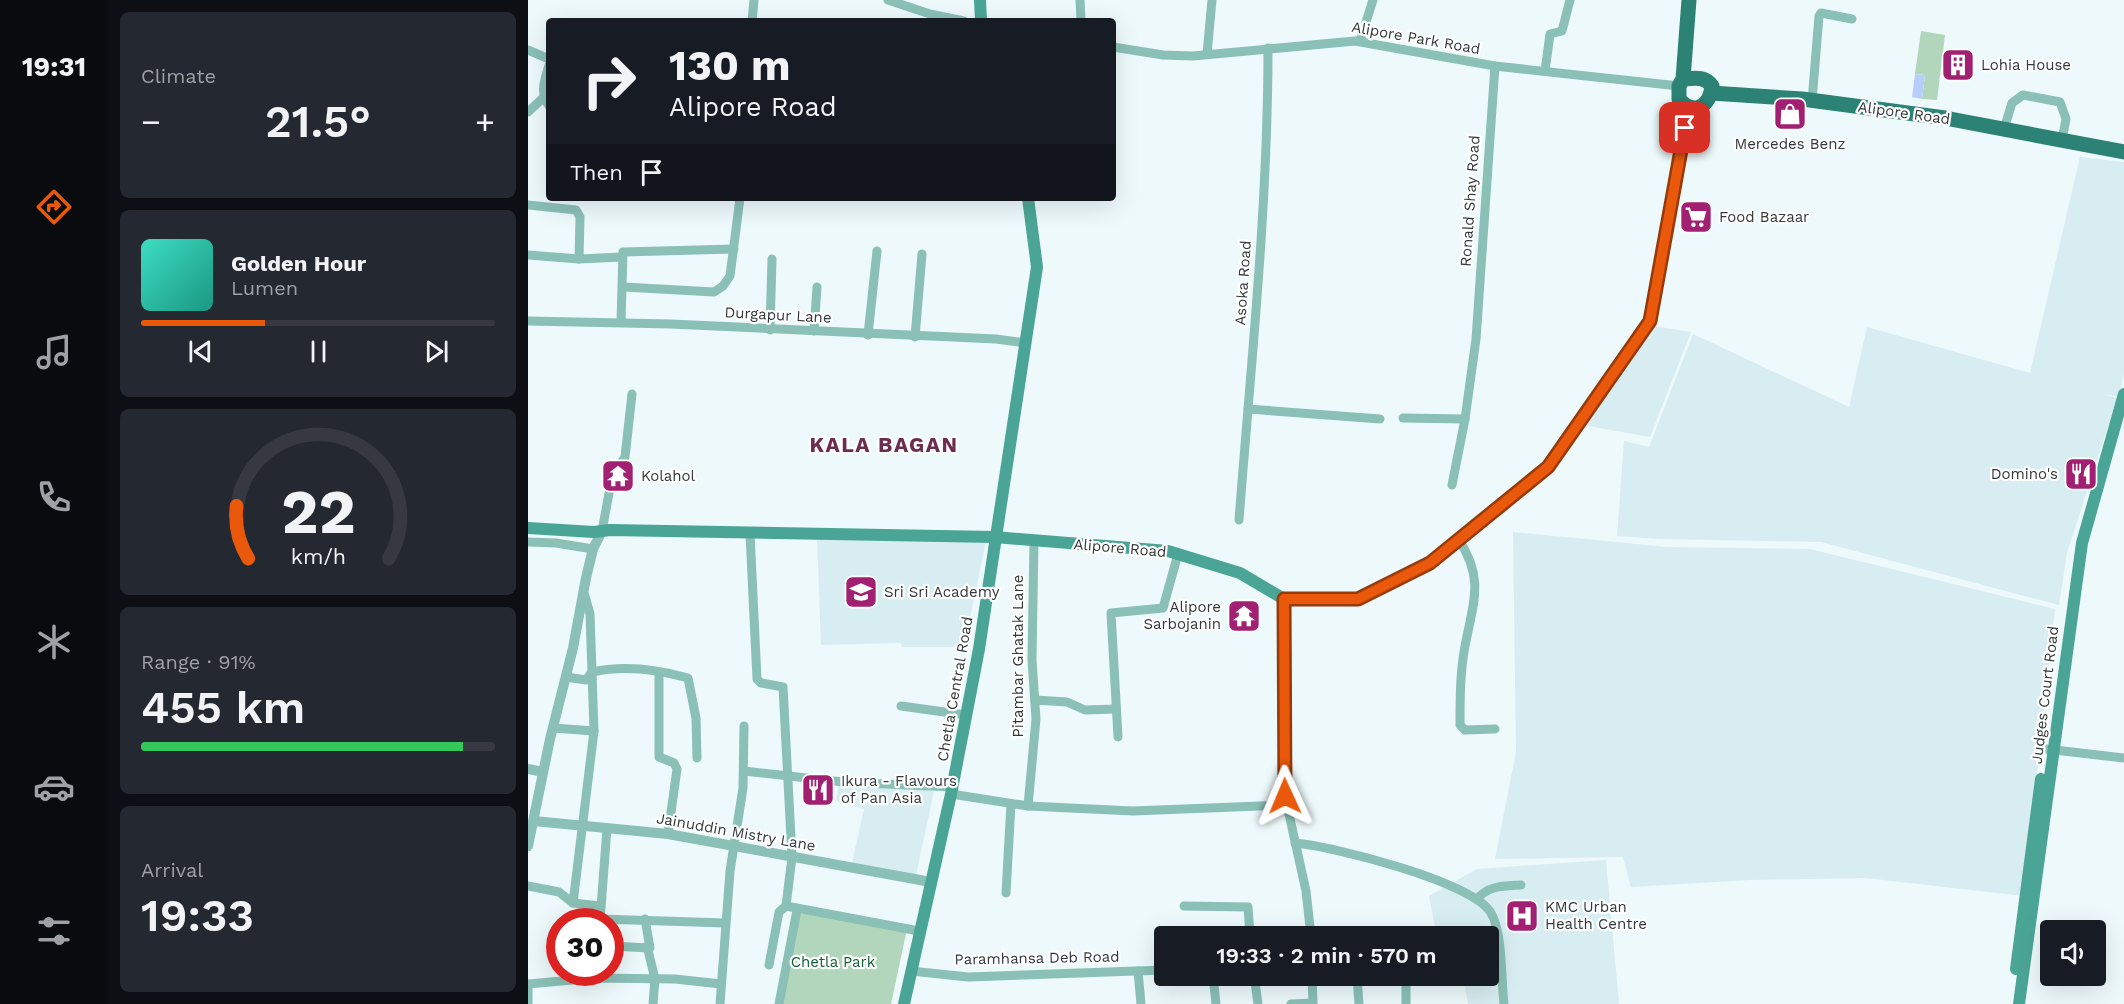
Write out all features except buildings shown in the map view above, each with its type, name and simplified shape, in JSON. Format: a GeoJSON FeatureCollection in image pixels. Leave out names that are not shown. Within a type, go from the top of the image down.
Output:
{"type":"FeatureCollection","features":[{"type":"Feature","properties":{"kind":"highway"},"geometry":{"type":"LineString","coordinates":[[1681,82],[1698,77],[1708,80],[1712,86],[1709,102],[1704,106],[1689,106],[1679,99],[1689,0]]}},
{"type":"Feature","properties":{"kind":"highway","name":"Alipore Road"},"geometry":{"type":"LineString","coordinates":[[1711,93],[1812,101],[1945,118],[2124,152]]}},
{"type":"Feature","properties":{"kind":"main road"},"geometry":{"type":"LineString","coordinates":[[980,0],[981,18]]}},
{"type":"Feature","properties":{"kind":"main road"},"geometry":{"type":"LineString","coordinates":[[1284,599],[1358,599],[1430,563],[1548,467],[1650,321],[1689,106]]}},
{"type":"Feature","properties":{"kind":"main road","name":"Chetla Central Road"},"geometry":{"type":"LineString","coordinates":[[904,1004],[979,650],[1037,259],[1028,201]]}},
{"type":"Feature","properties":{"kind":"main road","name":"Judges Court Road"},"geometry":{"type":"LineString","coordinates":[[2019,1004],[2050,749],[2048,739],[2056,730],[2082,543],[2124,394]]}},
{"type":"Feature","properties":{"kind":"main road","name":"Alipore Road"},"geometry":{"type":"LineString","coordinates":[[528,526],[750,534],[994,537],[1168,551],[1240,573],[1284,599]]}},
{"type":"Feature","properties":{"kind":"main road"},"geometry":{"type":"LineString","coordinates":[[2012,1004],[2021,920],[2050,749]]}},
{"type":"Feature","properties":{"kind":"street"},"geometry":{"type":"LineString","coordinates":[[752,18],[754,0]]}},
{"type":"Feature","properties":{"kind":"street"},"geometry":{"type":"LineString","coordinates":[[888,0],[949,18]]}},
{"type":"Feature","properties":{"kind":"street"},"geometry":{"type":"LineString","coordinates":[[1080,0],[1081,18]]}},
{"type":"Feature","properties":{"kind":"street"},"geometry":{"type":"LineString","coordinates":[[1207,54],[1212,0]]}},
{"type":"Feature","properties":{"kind":"street"},"geometry":{"type":"LineString","coordinates":[[1360,41],[1373,0]]}},
{"type":"Feature","properties":{"kind":"street"},"geometry":{"type":"LineString","coordinates":[[1545,71],[1550,34],[1562,32],[1570,0]]}},
{"type":"Feature","properties":{"kind":"street"},"geometry":{"type":"LineString","coordinates":[[1812,101],[1821,13],[1852,19]]}},
{"type":"Feature","properties":{"kind":"street","name":"Alipore Park Road"},"geometry":{"type":"LineString","coordinates":[[1116,47],[1163,55],[1207,54],[1334,40],[1360,41],[1495,66],[1681,82]]}},
{"type":"Feature","properties":{"kind":"street","name":"Asoka Road"},"geometry":{"type":"LineString","coordinates":[[1239,520],[1268,125],[1268,48]]}},
{"type":"Feature","properties":{"kind":"street"},"geometry":{"type":"LineString","coordinates":[[528,50],[546,59]]}},
{"type":"Feature","properties":{"kind":"street","name":"Ronald Shay Road"},"geometry":{"type":"LineString","coordinates":[[1452,485],[1465,419],[1476,339],[1495,66]]}},
{"type":"Feature","properties":{"kind":"street"},"geometry":{"type":"LineString","coordinates":[[528,112],[546,102],[543,86],[546,76]]}},
{"type":"Feature","properties":{"kind":"street"},"geometry":{"type":"LineString","coordinates":[[2004,129],[2012,103],[2023,95],[2060,102],[2066,119],[2062,140]]}},
{"type":"Feature","properties":{"kind":"street"},"geometry":{"type":"LineString","coordinates":[[624,287],[714,292],[723,286],[730,276],[740,201]]}},
{"type":"Feature","properties":{"kind":"street"},"geometry":{"type":"LineString","coordinates":[[528,206],[576,210],[580,217],[579,259]]}},
{"type":"Feature","properties":{"kind":"street"},"geometry":{"type":"LineString","coordinates":[[621,322],[624,287],[622,257],[626,250],[734,249]]}},
{"type":"Feature","properties":{"kind":"street"},"geometry":{"type":"LineString","coordinates":[[868,335],[878,251]]}},
{"type":"Feature","properties":{"kind":"street"},"geometry":{"type":"LineString","coordinates":[[915,337],[922,254]]}},
{"type":"Feature","properties":{"kind":"street"},"geometry":{"type":"LineString","coordinates":[[528,255],[579,259],[622,257]]}},
{"type":"Feature","properties":{"kind":"street"},"geometry":{"type":"LineString","coordinates":[[770,330],[772,259]]}},
{"type":"Feature","properties":{"kind":"street"},"geometry":{"type":"LineString","coordinates":[[814,331],[817,287]]}},
{"type":"Feature","properties":{"kind":"street","name":"Durgapur Lane"},"geometry":{"type":"LineString","coordinates":[[528,321],[621,322],[868,335],[996,339],[1026,343]]}},
{"type":"Feature","properties":{"kind":"street"},"geometry":{"type":"LineString","coordinates":[[528,846],[531,821],[566,677],[597,530],[612,477],[625,457],[632,394]]}},
{"type":"Feature","properties":{"kind":"street"},"geometry":{"type":"LineString","coordinates":[[1248,409],[1380,419]]}},
{"type":"Feature","properties":{"kind":"street"},"geometry":{"type":"LineString","coordinates":[[1403,418],[1465,419]]}},
{"type":"Feature","properties":{"kind":"street"},"geometry":{"type":"LineString","coordinates":[[750,534],[757,679],[761,683],[783,687],[792,857],[786,906],[779,912],[769,965]]}},
{"type":"Feature","properties":{"kind":"street"},"geometry":{"type":"LineString","coordinates":[[1459,540],[1472,560],[1475,588],[1460,684],[1460,725],[1465,730],[1495,729]]}},
{"type":"Feature","properties":{"kind":"street","name":"Pitambar Ghatak Lane"},"geometry":{"type":"LineString","coordinates":[[1028,806],[1036,719],[1032,660],[1034,541]]}},
{"type":"Feature","properties":{"kind":"street"},"geometry":{"type":"LineString","coordinates":[[528,542],[556,543],[593,549]]}},
{"type":"Feature","properties":{"kind":"street"},"geometry":{"type":"LineString","coordinates":[[1118,736],[1111,613],[1163,608],[1178,554]]}},
{"type":"Feature","properties":{"kind":"street"},"geometry":{"type":"LineString","coordinates":[[573,903],[594,731],[590,614],[584,593]]}},
{"type":"Feature","properties":{"kind":"street"},"geometry":{"type":"LineString","coordinates":[[1284,599],[1282,630],[1287,805],[1306,891],[1310,926]]}},
{"type":"Feature","properties":{"kind":"street"},"geometry":{"type":"LineString","coordinates":[[566,677],[586,680],[592,672],[622,669],[654,670],[658,673],[688,678],[696,717],[698,758]]}},
{"type":"Feature","properties":{"kind":"street"},"geometry":{"type":"LineString","coordinates":[[658,673],[659,757],[674,763],[677,769],[668,834]]}},
{"type":"Feature","properties":{"kind":"street"},"geometry":{"type":"LineString","coordinates":[[1035,700],[1067,702],[1085,710],[1116,709]]}},
{"type":"Feature","properties":{"kind":"street"},"geometry":{"type":"LineString","coordinates":[[901,706],[966,715]]}},
{"type":"Feature","properties":{"kind":"street"},"geometry":{"type":"LineString","coordinates":[[720,1004],[724,923],[734,846],[740,819],[744,771],[744,726]]}},
{"type":"Feature","properties":{"kind":"street"},"geometry":{"type":"LineString","coordinates":[[553,728],[594,731]]}},
{"type":"Feature","properties":{"kind":"street"},"geometry":{"type":"LineString","coordinates":[[2050,749],[2124,758]]}},
{"type":"Feature","properties":{"kind":"street"},"geometry":{"type":"LineString","coordinates":[[528,769],[543,772]]}},
{"type":"Feature","properties":{"kind":"street"},"geometry":{"type":"LineString","coordinates":[[744,771],[951,790],[1028,806],[1133,811],[1287,805]]}},
{"type":"Feature","properties":{"kind":"street"},"geometry":{"type":"LineString","coordinates":[[1006,893],[1011,804]]}},
{"type":"Feature","properties":{"kind":"street","name":"Jainuddin Mistry Lane"},"geometry":{"type":"LineString","coordinates":[[531,821],[668,834],[931,882]]}},
{"type":"Feature","properties":{"kind":"street"},"geometry":{"type":"LineString","coordinates":[[528,886],[559,892],[573,903],[600,906],[607,828]]}},
{"type":"Feature","properties":{"kind":"street"},"geometry":{"type":"LineString","coordinates":[[1295,843],[1314,845],[1380,862],[1419,874],[1477,899],[1492,914],[1504,1004]]}},
{"type":"Feature","properties":{"kind":"street"},"geometry":{"type":"LineString","coordinates":[[1477,899],[1483,892],[1495,887],[1521,885]]}},
{"type":"Feature","properties":{"kind":"street"},"geometry":{"type":"LineString","coordinates":[[786,906],[797,910],[919,931]]}},
{"type":"Feature","properties":{"kind":"street"},"geometry":{"type":"LineString","coordinates":[[1184,906],[1248,907],[1249,926]]}},
{"type":"Feature","properties":{"kind":"street"},"geometry":{"type":"LineString","coordinates":[[778,1004],[797,910]]}},
{"type":"Feature","properties":{"kind":"street"},"geometry":{"type":"LineString","coordinates":[[624,919],[724,923]]}},
{"type":"Feature","properties":{"kind":"street"},"geometry":{"type":"LineString","coordinates":[[645,919],[647,946],[655,979],[653,1004]]}},
{"type":"Feature","properties":{"kind":"street"},"geometry":{"type":"LineString","coordinates":[[624,947],[650,948],[647,946]]}},
{"type":"Feature","properties":{"kind":"street"},"geometry":{"type":"LineString","coordinates":[[1138,970],[1141,1004]]}},
{"type":"Feature","properties":{"kind":"street","name":"Paramhansa Deb Road"},"geometry":{"type":"LineString","coordinates":[[911,971],[968,977],[1154,970]]}},
{"type":"Feature","properties":{"kind":"street"},"geometry":{"type":"LineString","coordinates":[[624,977],[721,984]]}},
{"type":"Feature","properties":{"kind":"street"},"geometry":{"type":"LineString","coordinates":[[528,1004],[528,984],[546,982]]}},
{"type":"Feature","properties":{"kind":"street"},"geometry":{"type":"LineString","coordinates":[[1214,986],[1216,1004]]}},
{"type":"Feature","properties":{"kind":"street"},"geometry":{"type":"LineString","coordinates":[[1256,986],[1258,1004]]}},
{"type":"Feature","properties":{"kind":"street"},"geometry":{"type":"LineString","coordinates":[[1291,1004],[1312,1003],[1312,986]]}},
{"type":"Feature","properties":{"kind":"street"},"geometry":{"type":"LineString","coordinates":[[1358,986],[1359,1004]]}},
{"type":"Feature","properties":{"kind":"street"},"geometry":{"type":"LineString","coordinates":[[1406,986],[1406,1004]]}},
{"type":"Feature","properties":{"kind":"shaded area"},"geometry":{"type":"Polygon","coordinates":[[[2080,157],[2124,162],[2124,375],[2118,397],[2103,394],[2117,398],[2067,553],[2059,605],[1821,542],[1617,536],[1624,441],[1649,447],[1693,334],[1849,407],[1867,327],[2030,373],[2080,157]]]}},
{"type":"Feature","properties":{"kind":"shaded area"},"geometry":{"type":"Polygon","coordinates":[[[1654,326],[1691,332],[1650,437],[1583,425],[1654,326]]]}},
{"type":"Feature","properties":{"kind":"shaded area"},"geometry":{"type":"Polygon","coordinates":[[[1513,532],[1667,547],[1810,549],[2055,609],[2024,896],[1866,878],[1749,880],[1631,887],[1623,857],[1495,859],[1516,752],[1513,532]]]}},
{"type":"Feature","properties":{"kind":"shaded area"},"geometry":{"type":"Polygon","coordinates":[[[817,539],[986,541],[964,647],[902,647],[901,643],[821,645],[817,539]]]}},
{"type":"Feature","properties":{"kind":"shaded area"},"geometry":{"type":"Polygon","coordinates":[[[839,783],[934,791],[916,875],[852,863],[864,809],[836,801],[839,783]]]}},
{"type":"Feature","properties":{"kind":"shaded area","name":"KMC Urban Health Centre"},"geometry":{"type":"Polygon","coordinates":[[[1606,860],[1619,1004],[1468,1004],[1465,986],[1499,986],[1499,926],[1435,926],[1429,896],[1477,869],[1606,860]]]}},
{"type":"Feature","properties":{"kind":"green space"},"geometry":{"type":"Polygon","coordinates":[[[1921,31],[1945,35],[1937,100],[1922,99],[1925,75],[1915,74],[1921,31]]]}},
{"type":"Feature","properties":{"kind":"green space","name":"Chetla Park"},"geometry":{"type":"Polygon","coordinates":[[[798,913],[907,929],[891,1004],[781,1004],[798,913]]]}},
{"type":"Feature","properties":{"kind":"water"},"geometry":{"type":"Polygon","coordinates":[[[1915,74],[1925,75],[1922,99],[1912,97],[1915,74]]]}},
{"type":"Feature","properties":{"kind":"place","name":"Lohia House"},"geometry":{"type":"Point","coordinates":[1958,65]}},
{"type":"Feature","properties":{"kind":"place","name":"Mercedes Benz"},"geometry":{"type":"Point","coordinates":[1790,114]}},
{"type":"Feature","properties":{"kind":"place","name":"Food Bazaar"},"geometry":{"type":"Point","coordinates":[1696,217]}},
{"type":"Feature","properties":{"kind":"place","name":"Domino's"},"geometry":{"type":"Point","coordinates":[2081,474]}},
{"type":"Feature","properties":{"kind":"place","name":"Kolahol"},"geometry":{"type":"Point","coordinates":[618,476]}},
{"type":"Feature","properties":{"kind":"place","name":"Sri Sri Academy"},"geometry":{"type":"Point","coordinates":[861,592]}},
{"type":"Feature","properties":{"kind":"place","name":"Alipore Sarbojanin"},"geometry":{"type":"Point","coordinates":[1244,616]}},
{"type":"Feature","properties":{"kind":"place","name":"Ikura - Flavours of Pan Asia"},"geometry":{"type":"Point","coordinates":[818,790]}},
{"type":"Feature","properties":{"kind":"place","name":"KMC Urban Health Centre"},"geometry":{"type":"Point","coordinates":[1522,916]}},
{"type":"Feature","properties":{"kind":"district","name":"KALA BAGAN"},"geometry":{"type":"Point","coordinates":[884,444]}},
{"type":"Feature","properties":{"kind":"route"},"geometry":{"type":"LineString","coordinates":[[1285,796],[1286,691],[1282,620],[1284,599],[1358,599],[1430,563],[1548,467],[1650,321],[1685,128]]}}]}
